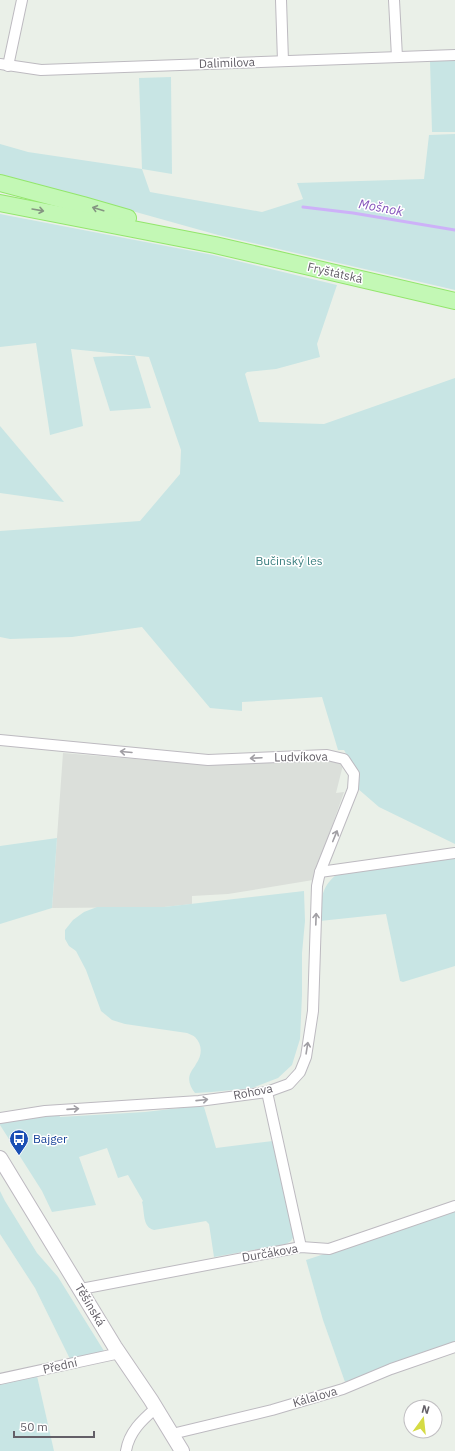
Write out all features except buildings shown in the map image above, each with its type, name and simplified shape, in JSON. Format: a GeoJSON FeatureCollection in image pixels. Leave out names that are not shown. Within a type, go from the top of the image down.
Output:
{"type":"FeatureCollection","features":[{"type":"Feature","properties":{"kind":"main road","name":"Fryštátská"},"geometry":{"type":"LineString","coordinates":[[0,183],[83,205],[215,245]]}},
{"type":"Feature","properties":{"kind":"main road","name":"Fryštátská"},"geometry":{"type":"LineString","coordinates":[[0,203],[215,245],[455,301]]}},
{"type":"Feature","properties":{"kind":"main road","name":"Těšínská"},"geometry":{"type":"LineString","coordinates":[[0,1158],[182,1451]]}},
{"type":"Feature","properties":{"kind":"street"},"geometry":{"type":"LineString","coordinates":[[4,65],[22,0]]}},
{"type":"Feature","properties":{"kind":"street"},"geometry":{"type":"LineString","coordinates":[[281,0],[283,61]]}},
{"type":"Feature","properties":{"kind":"street"},"geometry":{"type":"LineString","coordinates":[[394,0],[397,57]]}},
{"type":"Feature","properties":{"kind":"street","name":"Dalimilova"},"geometry":{"type":"LineString","coordinates":[[4,65],[41,70],[455,55]]}},
{"type":"Feature","properties":{"kind":"street","name":"Ludvíkova"},"geometry":{"type":"LineString","coordinates":[[0,740],[208,760],[327,754],[344,759],[354,774],[353,790],[320,872]]}},
{"type":"Feature","properties":{"kind":"street"},"geometry":{"type":"LineString","coordinates":[[320,872],[455,853]]}},
{"type":"Feature","properties":{"kind":"street","name":"Rohova"},"geometry":{"type":"LineString","coordinates":[[0,1118],[45,1111],[199,1101],[267,1092],[289,1084],[300,1072],[306,1057],[313,1011],[317,886],[320,872]]}},
{"type":"Feature","properties":{"kind":"street"},"geometry":{"type":"LineString","coordinates":[[267,1092],[301,1247]]}},
{"type":"Feature","properties":{"kind":"street","name":"Durčákova"},"geometry":{"type":"LineString","coordinates":[[81,1289],[301,1247],[329,1249],[455,1206]]}},
{"type":"Feature","properties":{"kind":"street","name":"Kálalova"},"geometry":{"type":"LineString","coordinates":[[172,1434],[259,1413],[343,1389],[391,1369],[455,1347]]}},
{"type":"Feature","properties":{"kind":"street","name":"Přední"},"geometry":{"type":"LineString","coordinates":[[0,1379],[120,1353]]}},
{"type":"Feature","properties":{"kind":"street"},"geometry":{"type":"LineString","coordinates":[[126,1451],[134,1429],[156,1408]]}},
{"type":"Feature","properties":{"kind":"shaded area"},"geometry":{"type":"Polygon","coordinates":[[[63,753],[206,765],[323,759],[337,761],[343,765],[336,793],[344,792],[313,880],[228,894],[192,896],[192,904],[164,907],[52,908],[63,753]]]}},
{"type":"Feature","properties":{"kind":"green space"},"geometry":{"type":"Polygon","coordinates":[[[455,60],[455,132],[432,132],[430,61],[455,60]]]}},
{"type":"Feature","properties":{"kind":"green space"},"geometry":{"type":"Polygon","coordinates":[[[171,77],[172,174],[142,169],[139,78],[171,77]]]}},
{"type":"Feature","properties":{"kind":"green space"},"geometry":{"type":"Polygon","coordinates":[[[455,134],[455,290],[218,235],[0,174],[0,144],[28,152],[142,169],[150,192],[262,212],[303,199],[297,183],[424,179],[429,135],[455,134]]]}},
{"type":"Feature","properties":{"kind":"green space","name":"Bučinský les"},"geometry":{"type":"Polygon","coordinates":[[[0,214],[213,255],[337,285],[317,344],[320,357],[276,369],[247,372],[245,374],[259,422],[324,424],[455,378],[455,844],[379,807],[357,788],[357,773],[344,750],[338,750],[322,697],[242,702],[242,711],[210,708],[142,627],[72,637],[10,639],[0,637],[0,531],[140,521],[180,474],[181,450],[149,357],[71,349],[83,426],[50,435],[36,343],[0,347],[0,214]]]}},
{"type":"Feature","properties":{"kind":"green space"},"geometry":{"type":"Polygon","coordinates":[[[135,356],[151,408],[110,411],[93,357],[135,356]]]}},
{"type":"Feature","properties":{"kind":"green space"},"geometry":{"type":"Polygon","coordinates":[[[0,426],[64,502],[0,493],[0,426]]]}},
{"type":"Feature","properties":{"kind":"green space"},"geometry":{"type":"Polygon","coordinates":[[[57,838],[52,908],[0,924],[0,846],[57,838]]]}},
{"type":"Feature","properties":{"kind":"green space"},"geometry":{"type":"Polygon","coordinates":[[[455,856],[455,966],[403,982],[400,981],[386,914],[320,921],[321,902],[324,890],[336,875],[455,856]]]}},
{"type":"Feature","properties":{"kind":"green space"},"geometry":{"type":"Polygon","coordinates":[[[304,891],[305,921],[302,953],[300,1039],[292,1065],[278,1078],[252,1088],[195,1093],[190,1086],[189,1080],[191,1071],[198,1061],[201,1050],[198,1040],[187,1033],[125,1024],[112,1020],[101,1011],[86,970],[76,951],[69,946],[65,939],[65,930],[73,920],[84,912],[97,907],[164,907],[304,891]]]}},
{"type":"Feature","properties":{"kind":"green space"},"geometry":{"type":"Polygon","coordinates":[[[197,1106],[204,1107],[216,1148],[273,1141],[294,1236],[291,1241],[286,1244],[214,1257],[209,1224],[206,1221],[154,1230],[150,1228],[147,1226],[145,1219],[143,1201],[128,1175],[118,1178],[107,1148],[79,1157],[96,1205],[52,1212],[42,1191],[0,1125],[0,1122],[59,1114],[60,1117],[145,1112],[197,1106]]]}},
{"type":"Feature","properties":{"kind":"green space"},"geometry":{"type":"Polygon","coordinates":[[[0,1191],[37,1253],[58,1277],[104,1351],[70,1359],[35,1288],[0,1234],[0,1191]]]}},
{"type":"Feature","properties":{"kind":"green space"},"geometry":{"type":"Polygon","coordinates":[[[455,1211],[455,1342],[345,1382],[323,1320],[306,1260],[455,1211]]]}},
{"type":"Feature","properties":{"kind":"green space"},"geometry":{"type":"Polygon","coordinates":[[[37,1376],[54,1451],[0,1451],[0,1384],[37,1376]]]}},
{"type":"Feature","properties":{"kind":"waterway","name":"Mošnok"},"geometry":{"type":"LineString","coordinates":[[303,207],[353,213],[455,230]]}},
{"type":"Feature","properties":{"kind":"place","name":"Bajger"},"geometry":{"type":"Point","coordinates":[19,1156]}}]}
